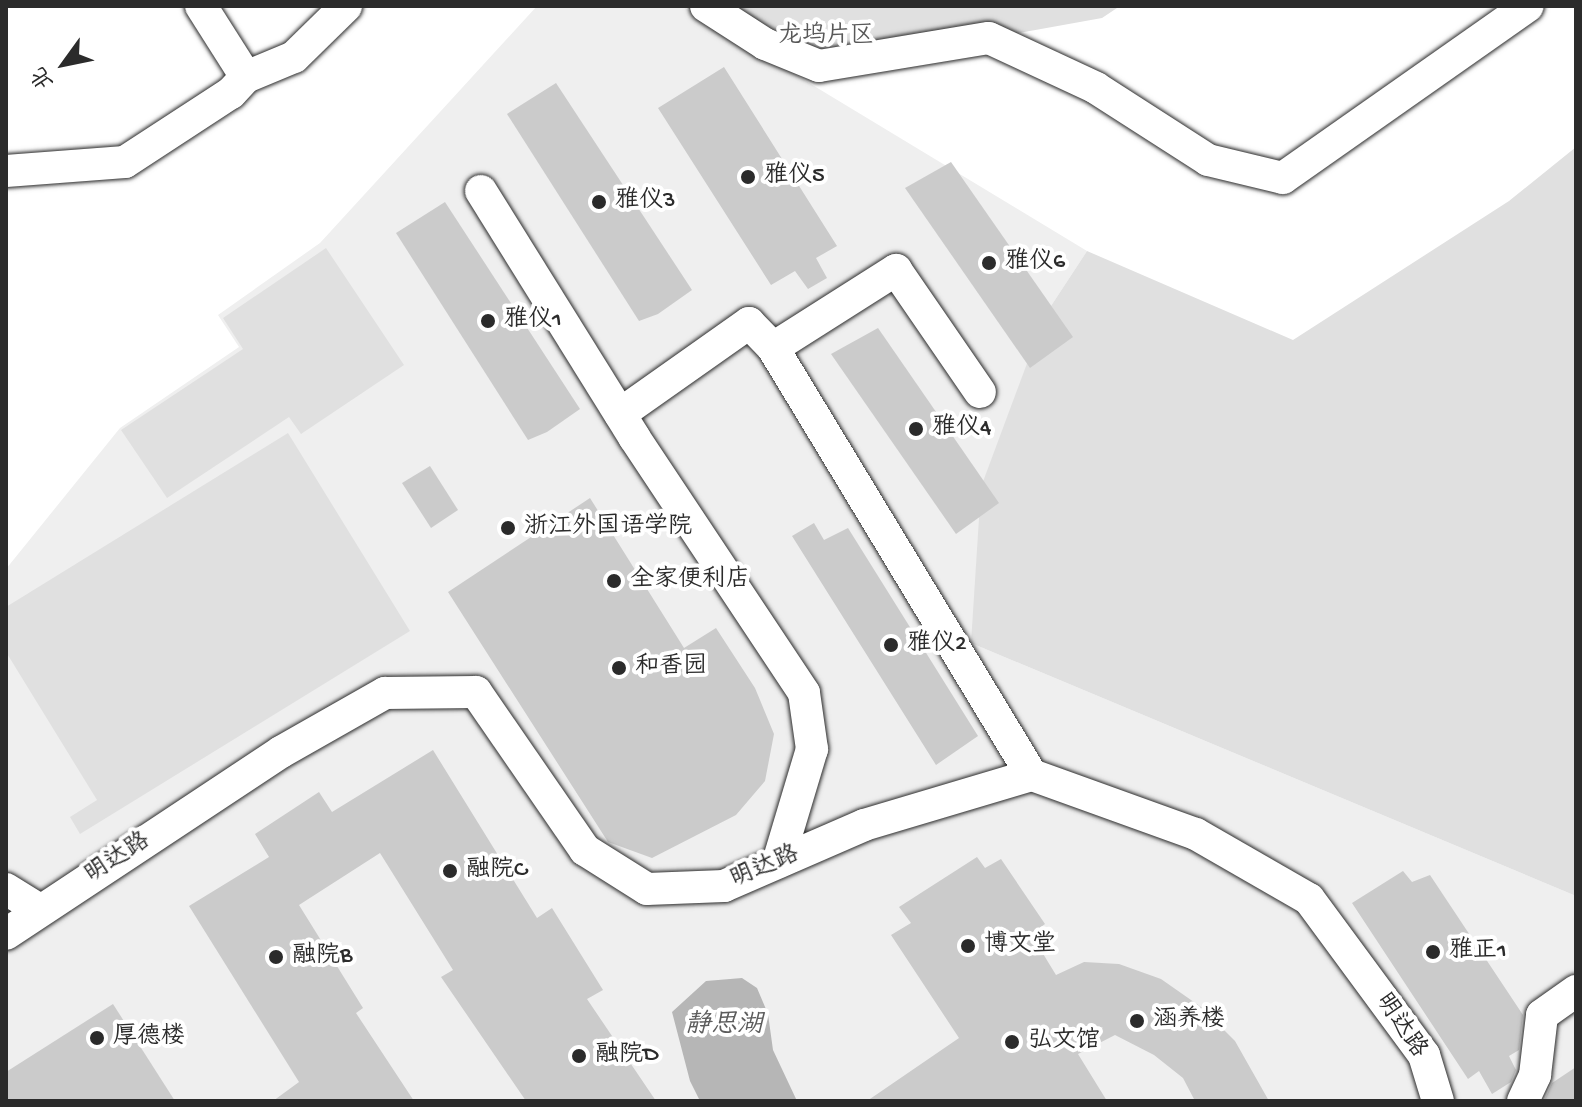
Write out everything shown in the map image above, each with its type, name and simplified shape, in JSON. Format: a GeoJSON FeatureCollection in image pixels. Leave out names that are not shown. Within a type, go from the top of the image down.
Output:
{"type":"FeatureCollection","features":[{"type":"Feature","properties":{"kind":"street"},"geometry":{"type":"LineString","coordinates":[[201,6],[246,77]]}},
{"type":"Feature","properties":{"kind":"street"},"geometry":{"type":"LineString","coordinates":[[8,176],[125,162],[231,93],[246,77],[294,57],[346,6]]}},
{"type":"Feature","properties":{"kind":"street"},"geometry":{"type":"LineString","coordinates":[[706,6],[765,44],[819,66],[989,38],[1096,88],[1208,160],[1283,178],[1528,6]]}},
{"type":"Feature","properties":{"kind":"street"},"geometry":{"type":"LineString","coordinates":[[481,191],[620,414],[804,693],[812,749],[778,862]]}},
{"type":"Feature","properties":{"kind":"street"},"geometry":{"type":"LineString","coordinates":[[773,348],[896,270],[980,392]]}},
{"type":"Feature","properties":{"kind":"street"},"geometry":{"type":"LineString","coordinates":[[620,414],[749,323],[773,348],[1032,775]]}},
{"type":"Feature","properties":{"kind":"street","name":"明达路"},"geometry":{"type":"LineString","coordinates":[[39,910],[281,752],[385,693],[476,692],[585,850],[647,889],[724,886],[864,825],[1032,775],[1196,834],[1309,899],[1424,1055],[1438,1101]]}},
{"type":"Feature","properties":{"kind":"street"},"geometry":{"type":"LineString","coordinates":[[6,889],[39,910],[6,934]]}},
{"type":"Feature","properties":{"kind":"street"},"geometry":{"type":"LineString","coordinates":[[1523,1101],[1535,1075],[1542,1015],[1576,991]]}},
{"type":"Feature","properties":{"kind":"shaded area","name":"浙江外国语学院"},"geometry":{"type":"Polygon","coordinates":[[[537,6],[682,6],[1087,251],[1045,315],[971,643],[1576,896],[1576,1101],[6,1101],[6,569],[120,428],[239,347],[218,315],[320,243],[537,6]]]}},
{"type":"Feature","properties":{"kind":"green space","name":"龙坞片区"},"geometry":{"type":"Polygon","coordinates":[[[682,6],[1120,6],[1102,18],[821,69],[728,22],[682,6]]]}},
{"type":"Feature","properties":{"kind":"green space"},"geometry":{"type":"Polygon","coordinates":[[[1576,147],[1576,896],[971,643],[981,487],[1045,315],[1087,251],[1293,340],[1509,201],[1576,147]]]}},
{"type":"Feature","properties":{"kind":"green space"},"geometry":{"type":"Polygon","coordinates":[[[326,248],[404,365],[301,434],[289,417],[167,498],[121,430],[243,349],[223,318],[326,248]]]}},
{"type":"Feature","properties":{"kind":"green space"},"geometry":{"type":"Polygon","coordinates":[[[288,433],[410,631],[80,834],[70,817],[97,800],[6,652],[6,607],[288,433]]]}},
{"type":"Feature","properties":{"kind":"water","name":"静思湖"},"geometry":{"type":"Polygon","coordinates":[[[742,978],[757,988],[768,1014],[773,1050],[797,1101],[700,1101],[690,1081],[672,1012],[706,981],[742,978]]]}},
{"type":"Feature","properties":{"kind":"building","name":"雅仪5"},"geometry":{"type":"Polygon","coordinates":[[[724,67],[837,246],[816,258],[827,278],[808,289],[795,271],[771,285],[658,108],[724,67]]]}},
{"type":"Feature","properties":{"kind":"building","name":"雅仪3"},"geometry":{"type":"Polygon","coordinates":[[[556,83],[692,290],[658,314],[639,321],[507,114],[556,83]]]}},
{"type":"Feature","properties":{"kind":"building","name":"雅仪6"},"geometry":{"type":"Polygon","coordinates":[[[951,162],[1073,337],[1030,368],[905,188],[951,162]]]}},
{"type":"Feature","properties":{"kind":"building","name":"雅仪1"},"geometry":{"type":"Polygon","coordinates":[[[445,202],[580,409],[547,432],[528,440],[396,233],[445,202]]]}},
{"type":"Feature","properties":{"kind":"building","name":"雅仪4"},"geometry":{"type":"Polygon","coordinates":[[[878,328],[999,503],[956,534],[831,354],[878,328]]]}},
{"type":"Feature","properties":{"kind":"building"},"geometry":{"type":"Polygon","coordinates":[[[430,466],[458,510],[431,528],[402,483],[430,466]]]}},
{"type":"Feature","properties":{"kind":"building","name":"和香园"},"geometry":{"type":"Polygon","coordinates":[[[590,498],[684,648],[716,628],[755,688],[774,734],[765,781],[736,815],[652,858],[608,842],[448,592],[590,498]]]}},
{"type":"Feature","properties":{"kind":"building","name":"雅仪2"},"geometry":{"type":"Polygon","coordinates":[[[814,523],[824,540],[848,528],[978,736],[936,765],[792,536],[814,523]]]}},
{"type":"Feature","properties":{"kind":"building"},"geometry":{"type":"Polygon","coordinates":[[[433,750],[537,918],[552,908],[603,990],[587,999],[656,1101],[526,1101],[441,977],[453,970],[380,853],[299,905],[363,1008],[356,1013],[414,1101],[273,1101],[299,1082],[189,906],[269,857],[255,834],[319,792],[332,812],[433,750]]]}},
{"type":"Feature","properties":{"kind":"building"},"geometry":{"type":"Polygon","coordinates":[[[977,857],[985,868],[1001,859],[1045,924],[1031,934],[1056,975],[1084,962],[1119,964],[1161,979],[1201,1007],[1235,1041],[1269,1101],[1195,1101],[1183,1078],[1154,1055],[1115,1035],[1078,1054],[1107,1101],[867,1101],[959,1038],[891,935],[911,923],[899,907],[977,857]]]}},
{"type":"Feature","properties":{"kind":"building","name":"雅正1"},"geometry":{"type":"Polygon","coordinates":[[[1403,871],[1412,882],[1430,875],[1523,1015],[1519,1050],[1509,1056],[1516,1070],[1511,1082],[1492,1094],[1479,1071],[1468,1079],[1352,903],[1403,871]]]}},
{"type":"Feature","properties":{"kind":"building","name":"厚德楼"},"geometry":{"type":"Polygon","coordinates":[[[113,1004],[175,1101],[6,1101],[6,1072],[113,1004]]]}},
{"type":"Feature","properties":{"kind":"building"},"geometry":{"type":"Polygon","coordinates":[[[1576,1067],[1576,1101],[1544,1101],[1552,1083],[1576,1067]]]}},
{"type":"Feature","properties":{"kind":"place","name":"雅仪5"},"geometry":{"type":"Point","coordinates":[748,177]}},
{"type":"Feature","properties":{"kind":"place","name":"雅仪3"},"geometry":{"type":"Point","coordinates":[599,202]}},
{"type":"Feature","properties":{"kind":"place","name":"雅仪6"},"geometry":{"type":"Point","coordinates":[989,263]}},
{"type":"Feature","properties":{"kind":"place","name":"雅仪1"},"geometry":{"type":"Point","coordinates":[488,321]}},
{"type":"Feature","properties":{"kind":"place","name":"雅仪4"},"geometry":{"type":"Point","coordinates":[916,429]}},
{"type":"Feature","properties":{"kind":"place","name":"浙江外国语学院"},"geometry":{"type":"Point","coordinates":[508,528]}},
{"type":"Feature","properties":{"kind":"place","name":"全家便利店"},"geometry":{"type":"Point","coordinates":[614,581]}},
{"type":"Feature","properties":{"kind":"place","name":"雅仪2"},"geometry":{"type":"Point","coordinates":[891,645]}},
{"type":"Feature","properties":{"kind":"place","name":"和香园"},"geometry":{"type":"Point","coordinates":[619,668]}},
{"type":"Feature","properties":{"kind":"place","name":"融院C"},"geometry":{"type":"Point","coordinates":[450,871]}},
{"type":"Feature","properties":{"kind":"place","name":"博文堂"},"geometry":{"type":"Point","coordinates":[968,946]}},
{"type":"Feature","properties":{"kind":"place","name":"雅正1"},"geometry":{"type":"Point","coordinates":[1433,952]}},
{"type":"Feature","properties":{"kind":"place","name":"融院B"},"geometry":{"type":"Point","coordinates":[276,957]}},
{"type":"Feature","properties":{"kind":"place","name":"涵养楼"},"geometry":{"type":"Point","coordinates":[1137,1021]}},
{"type":"Feature","properties":{"kind":"place","name":"厚德楼"},"geometry":{"type":"Point","coordinates":[97,1038]}},
{"type":"Feature","properties":{"kind":"place","name":"弘文馆"},"geometry":{"type":"Point","coordinates":[1012,1042]}},
{"type":"Feature","properties":{"kind":"place","name":"融院D"},"geometry":{"type":"Point","coordinates":[579,1056]}}]}
